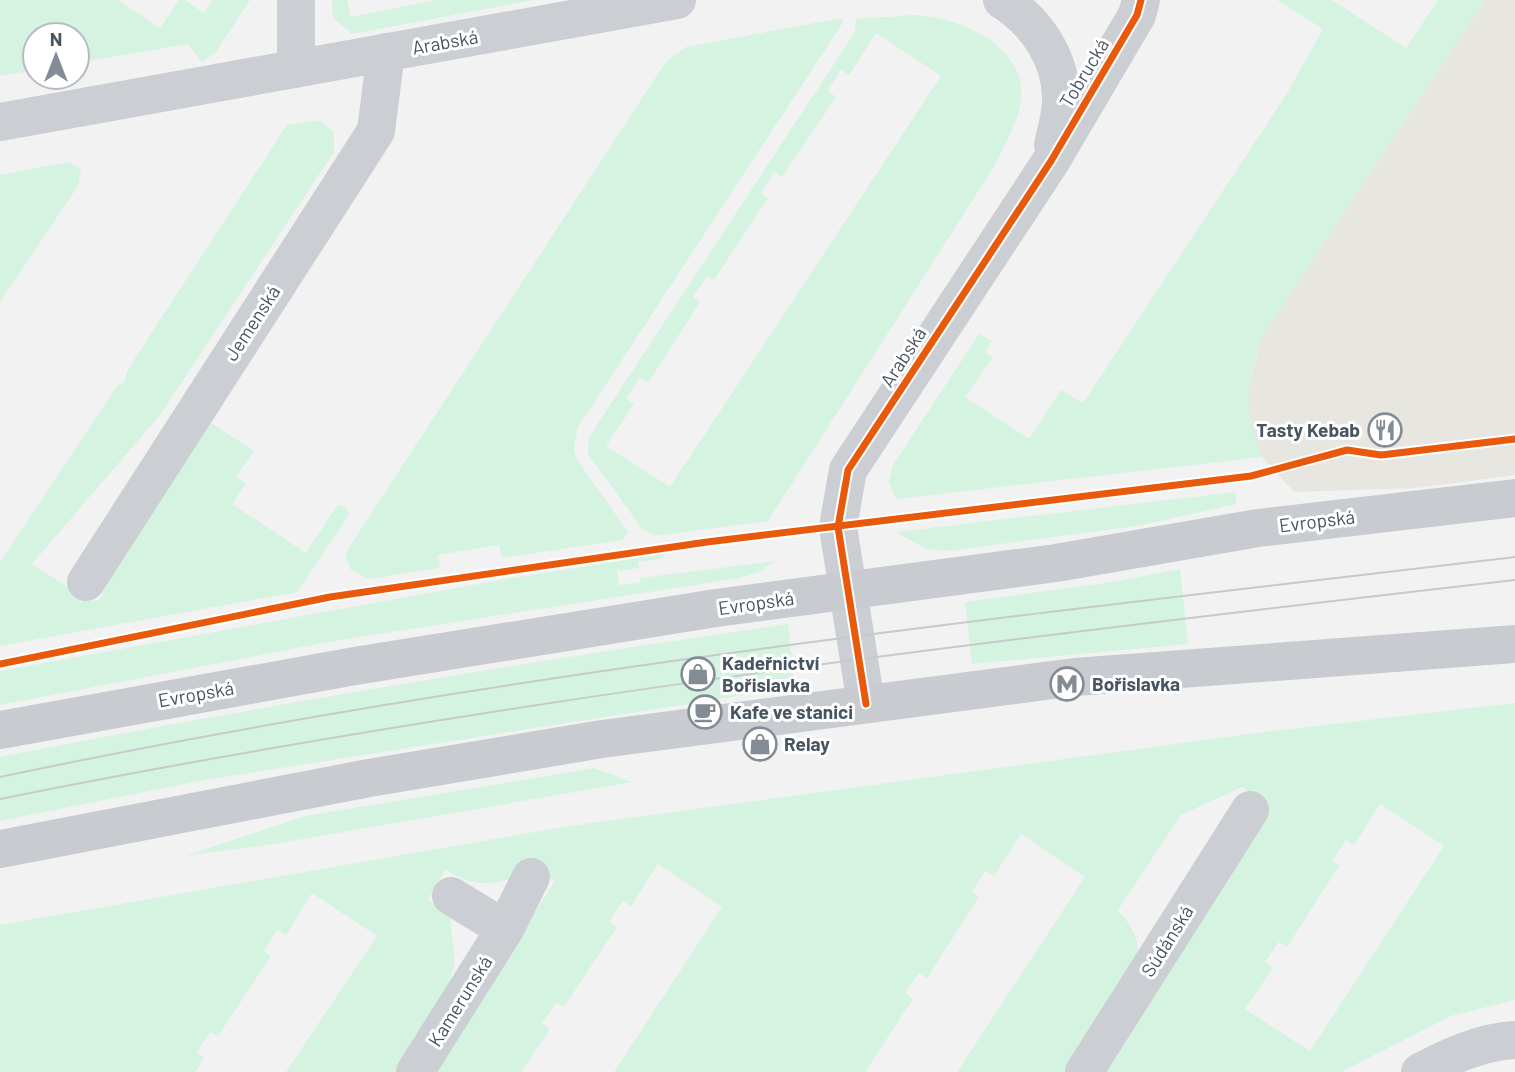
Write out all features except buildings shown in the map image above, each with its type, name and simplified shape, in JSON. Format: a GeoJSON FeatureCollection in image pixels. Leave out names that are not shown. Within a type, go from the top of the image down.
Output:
{"type":"FeatureCollection","features":[{"type":"Feature","properties":{"kind":"main road","name":"Evropská"},"geometry":{"type":"LineString","coordinates":[[0,730],[355,666],[848,589],[1056,563],[1258,527],[1515,498]]}},
{"type":"Feature","properties":{"kind":"main road"},"geometry":{"type":"LineString","coordinates":[[0,849],[342,783],[561,746],[866,704],[1075,677],[1515,643]]}},
{"type":"Feature","properties":{"kind":"street"},"geometry":{"type":"LineString","coordinates":[[296,0],[296,69]]}},
{"type":"Feature","properties":{"kind":"street","name":"Arabská"},"geometry":{"type":"LineString","coordinates":[[0,122],[677,0]]}},
{"type":"Feature","properties":{"kind":"street","name":"Arabská"},"geometry":{"type":"LineString","coordinates":[[866,704],[838,527],[848,470],[1051,161],[1061,100],[1055,69],[1045,41],[1022,12],[1002,0]]}},
{"type":"Feature","properties":{"kind":"street","name":"Tobrucká"},"geometry":{"type":"LineString","coordinates":[[1051,161],[1137,15],[1141,0]]}},
{"type":"Feature","properties":{"kind":"street","name":"Jemenská"},"geometry":{"type":"LineString","coordinates":[[86,583],[376,131],[386,52]]}},
{"type":"Feature","properties":{"kind":"street","name":"Súdánská"},"geometry":{"type":"LineString","coordinates":[[1084,1072],[1250,810]]}},
{"type":"Feature","properties":{"kind":"street","name":"Kamerunská"},"geometry":{"type":"LineString","coordinates":[[415,1072],[505,929],[531,877]]}},
{"type":"Feature","properties":{"kind":"street"},"geometry":{"type":"LineString","coordinates":[[451,896],[505,929]]}},
{"type":"Feature","properties":{"kind":"street"},"geometry":{"type":"LineString","coordinates":[[1420,1072],[1445,1059],[1494,1041],[1515,1040]]}},
{"type":"Feature","properties":{"kind":"shaded area"},"geometry":{"type":"Polygon","coordinates":[[[1485,0],[1515,0],[1515,475],[1416,488],[1294,492],[1262,457],[1251,430],[1246,396],[1261,338],[1485,0]]]}},
{"type":"Feature","properties":{"kind":"green space"},"geometry":{"type":"Polygon","coordinates":[[[0,0],[118,0],[160,28],[179,0],[185,0],[204,13],[212,0],[250,0],[216,52],[202,62],[188,44],[91,61],[91,21],[21,21],[21,72],[0,76],[0,0]]]}},
{"type":"Feature","properties":{"kind":"green space"},"geometry":{"type":"Polygon","coordinates":[[[332,0],[347,0],[351,17],[435,0],[534,0],[352,34],[333,18],[332,0]]]}},
{"type":"Feature","properties":{"kind":"green space"},"geometry":{"type":"Polygon","coordinates":[[[1277,0],[1332,0],[1406,48],[1438,0],[1485,0],[1261,338],[1252,370],[1249,411],[1262,457],[896,499],[889,482],[893,465],[979,334],[992,341],[985,352],[993,357],[965,397],[1029,439],[1061,390],[1083,403],[1286,95],[1323,29],[1277,0]]]}},
{"type":"Feature","properties":{"kind":"green space"},"geometry":{"type":"Polygon","coordinates":[[[915,15],[933,17],[970,29],[987,38],[1002,50],[1013,64],[1020,81],[1020,108],[1014,125],[995,165],[768,521],[655,536],[643,530],[588,454],[589,437],[855,32],[856,19],[915,15]],[[876,33],[849,75],[841,70],[828,91],[836,97],[782,177],[774,172],[761,193],[768,198],[714,280],[707,276],[693,297],[700,302],[648,383],[640,378],[626,398],[634,404],[606,446],[670,487],[941,76],[876,33]]]}},
{"type":"Feature","properties":{"kind":"green space"},"geometry":{"type":"Polygon","coordinates":[[[842,18],[842,24],[578,427],[574,448],[576,458],[628,532],[623,540],[502,558],[499,545],[438,555],[440,568],[368,579],[351,570],[346,556],[348,549],[665,63],[686,47],[842,18]]]}},
{"type":"Feature","properties":{"kind":"green space"},"geometry":{"type":"Polygon","coordinates":[[[319,120],[334,132],[334,152],[160,415],[32,564],[89,601],[100,599],[171,457],[199,415],[254,451],[236,477],[246,484],[232,504],[306,553],[338,504],[346,508],[349,515],[297,592],[0,646],[0,562],[117,386],[124,383],[128,369],[287,125],[319,120]]]}},
{"type":"Feature","properties":{"kind":"green space"},"geometry":{"type":"Polygon","coordinates":[[[68,162],[81,169],[78,186],[0,302],[0,175],[68,162]]]}},
{"type":"Feature","properties":{"kind":"green space"},"geometry":{"type":"Polygon","coordinates":[[[1235,492],[1237,504],[1137,526],[948,551],[926,549],[896,532],[1235,492]]]}},
{"type":"Feature","properties":{"kind":"green space"},"geometry":{"type":"Polygon","coordinates":[[[663,554],[664,558],[638,562],[639,568],[617,571],[619,585],[640,583],[640,578],[775,561],[760,572],[739,578],[334,641],[0,705],[0,671],[512,578],[663,554]]]}},
{"type":"Feature","properties":{"kind":"green space"},"geometry":{"type":"Polygon","coordinates":[[[1180,569],[1188,644],[972,664],[965,602],[1112,582],[1180,569]]]}},
{"type":"Feature","properties":{"kind":"green space"},"geometry":{"type":"Polygon","coordinates":[[[788,624],[795,687],[205,780],[0,821],[0,757],[393,686],[788,624]]]}},
{"type":"Feature","properties":{"kind":"green space"},"geometry":{"type":"Polygon","coordinates":[[[1515,703],[1515,1000],[1451,1016],[1341,1072],[1096,1072],[1269,805],[1242,787],[1181,815],[1118,910],[1134,934],[1138,946],[1138,962],[1068,1072],[957,1072],[1085,877],[1021,834],[994,876],[985,871],[972,892],[979,897],[927,978],[919,973],[905,993],[913,999],[865,1072],[614,1072],[722,907],[658,864],[631,906],[623,901],[609,922],[617,927],[564,1007],[556,1003],[542,1023],[550,1029],[521,1072],[431,1072],[555,881],[548,877],[531,876],[482,883],[465,880],[445,870],[428,900],[450,917],[455,962],[443,1006],[401,1072],[286,1072],[377,936],[312,893],[286,935],[277,930],[264,951],[271,956],[218,1036],[210,1032],[197,1052],[204,1058],[195,1072],[0,1072],[0,925],[569,826],[1264,732],[1515,703]],[[1380,804],[1354,845],[1346,840],[1332,861],[1339,866],[1287,947],[1279,942],[1265,962],[1273,968],[1245,1009],[1310,1051],[1444,846],[1380,804]]]}},
{"type":"Feature","properties":{"kind":"green space"},"geometry":{"type":"Polygon","coordinates":[[[594,768],[632,782],[274,844],[185,856],[305,816],[594,768]]]}},
{"type":"Feature","properties":{"kind":"tram line"},"geometry":{"type":"LineString","coordinates":[[0,777],[376,706],[565,677],[945,625],[1515,557]]}},
{"type":"Feature","properties":{"kind":"tram line"},"geometry":{"type":"LineString","coordinates":[[0,799],[377,730],[755,673],[1135,624],[1515,580]]}},
{"type":"Feature","properties":{"kind":"cycle path"},"geometry":{"type":"LineString","coordinates":[[866,704],[838,527],[848,470],[1051,161],[1137,15],[1141,0]]}},
{"type":"Feature","properties":{"kind":"cycle path"},"geometry":{"type":"LineString","coordinates":[[0,664],[330,597],[707,542],[1251,476],[1347,450],[1381,455],[1515,439]]}},
{"type":"Feature","properties":{"kind":"place","name":"Tasty Kebab"},"geometry":{"type":"Point","coordinates":[1385,430]}},
{"type":"Feature","properties":{"kind":"place","name":"Kadeřnictví Bořislavka"},"geometry":{"type":"Point","coordinates":[698,674]}},
{"type":"Feature","properties":{"kind":"place","name":"Bořislavka"},"geometry":{"type":"Point","coordinates":[1067,684]}},
{"type":"Feature","properties":{"kind":"place","name":"Kafe ve stanici"},"geometry":{"type":"Point","coordinates":[705,712]}},
{"type":"Feature","properties":{"kind":"place","name":"Relay"},"geometry":{"type":"Point","coordinates":[760,744]}}]}
